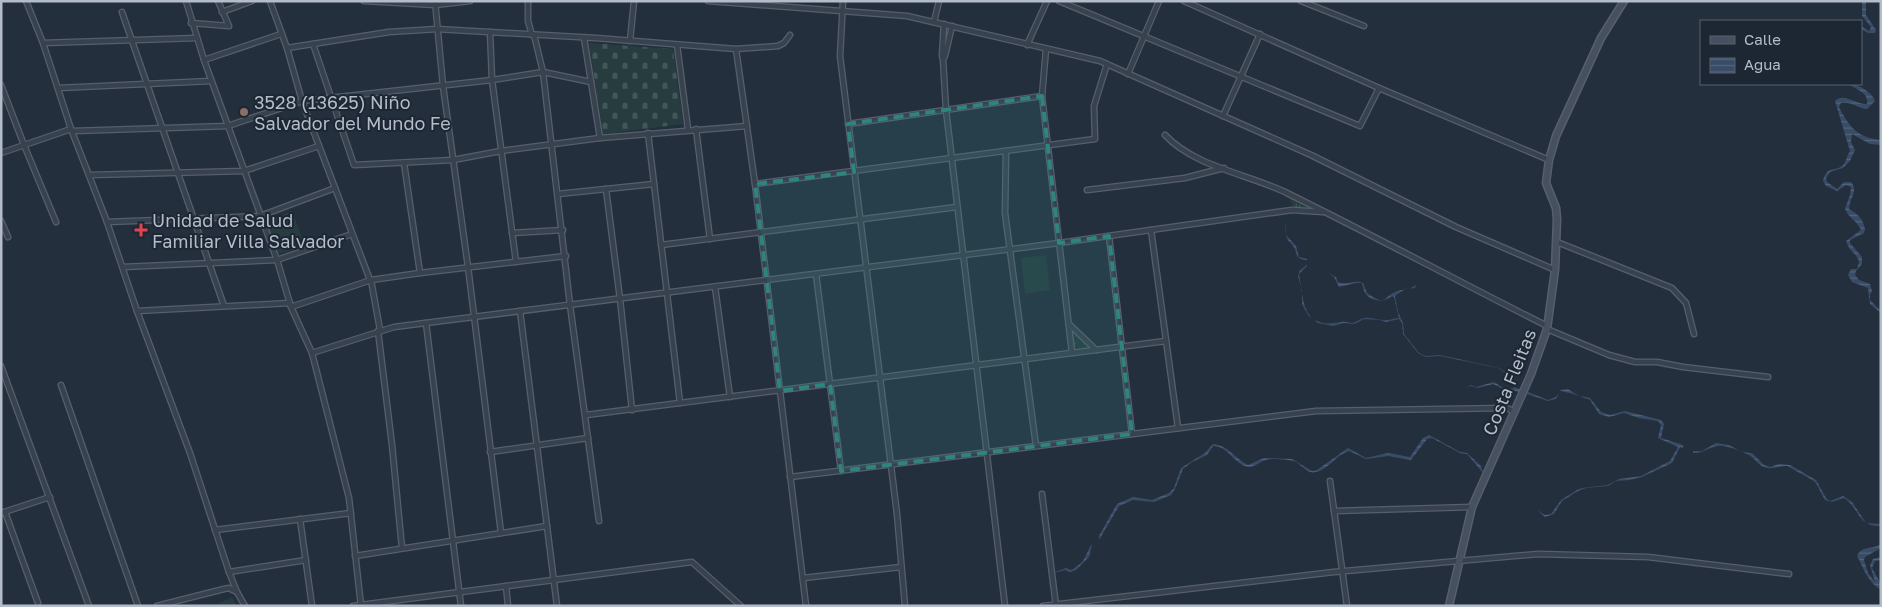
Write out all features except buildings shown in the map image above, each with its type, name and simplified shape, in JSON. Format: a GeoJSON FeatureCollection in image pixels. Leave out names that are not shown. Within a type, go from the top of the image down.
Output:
{"type":"FeatureCollection","features":[{"type":"Feature","properties":{"kind":"main road","name":"Costa Fleitas"},"geometry":{"type":"LineString","coordinates":[[1449,606],[1472,507],[1531,374],[1547,328],[1557,242],[1556,208],[1546,183],[1549,160],[1556,136],[1600,38],[1624,1]]}},
{"type":"Feature","properties":{"kind":"street"},"geometry":{"type":"LineString","coordinates":[[26,1],[43,43],[72,130],[124,267],[137,311],[190,453],[228,572],[245,606]]}},
{"type":"Feature","properties":{"kind":"street"},"geometry":{"type":"LineString","coordinates":[[186,1],[211,81],[277,260],[291,305],[312,353],[351,512],[361,605]]}},
{"type":"Feature","properties":{"kind":"street"},"geometry":{"type":"LineString","coordinates":[[191,22],[229,26],[218,1]]}},
{"type":"Feature","properties":{"kind":"street"},"geometry":{"type":"LineString","coordinates":[[222,12],[252,1]]}},
{"type":"Feature","properties":{"kind":"street"},"geometry":{"type":"LineString","coordinates":[[270,1],[287,48],[302,101],[371,280],[379,330],[402,548]]}},
{"type":"Feature","properties":{"kind":"street"},"geometry":{"type":"LineString","coordinates":[[364,1],[435,3],[470,1]]}},
{"type":"Feature","properties":{"kind":"street"},"geometry":{"type":"LineString","coordinates":[[528,1],[528,21],[543,72],[566,256],[570,305],[586,416],[598,521]]}},
{"type":"Feature","properties":{"kind":"street"},"geometry":{"type":"LineString","coordinates":[[630,41],[634,1]]}},
{"type":"Feature","properties":{"kind":"street"},"geometry":{"type":"LineString","coordinates":[[708,1],[907,16],[1107,64],[1311,155],[1456,227],[1554,270]]}},
{"type":"Feature","properties":{"kind":"street"},"geometry":{"type":"LineString","coordinates":[[843,1],[840,56],[897,514],[906,606]]}},
{"type":"Feature","properties":{"kind":"street"},"geometry":{"type":"LineString","coordinates":[[934,22],[939,1]]}},
{"type":"Feature","properties":{"kind":"street"},"geometry":{"type":"LineString","coordinates":[[1027,46],[1047,1]]}},
{"type":"Feature","properties":{"kind":"street"},"geometry":{"type":"LineString","coordinates":[[1059,1],[1360,126],[1378,88]]}},
{"type":"Feature","properties":{"kind":"street"},"geometry":{"type":"LineString","coordinates":[[1128,74],[1159,1]]}},
{"type":"Feature","properties":{"kind":"street"},"geometry":{"type":"LineString","coordinates":[[1184,1],[1378,88],[1549,160]]}},
{"type":"Feature","properties":{"kind":"street"},"geometry":{"type":"LineString","coordinates":[[1301,1],[1364,26]]}},
{"type":"Feature","properties":{"kind":"street"},"geometry":{"type":"LineString","coordinates":[[435,3],[443,86],[501,533]]}},
{"type":"Feature","properties":{"kind":"street"},"geometry":{"type":"LineString","coordinates":[[122,12],[224,306]]}},
{"type":"Feature","properties":{"kind":"street"},"geometry":{"type":"LineString","coordinates":[[944,24],[942,56],[946,110],[1005,606]]}},
{"type":"Feature","properties":{"kind":"street"},"geometry":{"type":"LineString","coordinates":[[943,59],[952,26]]}},
{"type":"Feature","properties":{"kind":"street"},"geometry":{"type":"LineString","coordinates":[[287,48],[389,32],[436,29],[736,49],[778,46],[784,43],[790,35]]}},
{"type":"Feature","properties":{"kind":"street"},"geometry":{"type":"LineString","coordinates":[[490,32],[492,80],[516,262]]}},
{"type":"Feature","properties":{"kind":"street"},"geometry":{"type":"LineString","coordinates":[[204,60],[281,34]]}},
{"type":"Feature","properties":{"kind":"street"},"geometry":{"type":"LineString","coordinates":[[1223,116],[1260,34]]}},
{"type":"Feature","properties":{"kind":"street"},"geometry":{"type":"LineString","coordinates":[[43,43],[197,38]]}},
{"type":"Feature","properties":{"kind":"street"},"geometry":{"type":"LineString","coordinates":[[584,38],[600,138]]}},
{"type":"Feature","properties":{"kind":"street"},"geometry":{"type":"LineString","coordinates":[[313,44],[354,165],[453,160],[501,151],[600,138],[688,129],[747,126]]}},
{"type":"Feature","properties":{"kind":"street"},"geometry":{"type":"LineString","coordinates":[[678,45],[688,129]]}},
{"type":"Feature","properties":{"kind":"street"},"geometry":{"type":"LineString","coordinates":[[736,49],[755,184],[806,606]]}},
{"type":"Feature","properties":{"kind":"street"},"geometry":{"type":"LineString","coordinates":[[1046,49],[1042,96],[1072,354]]}},
{"type":"Feature","properties":{"kind":"street"},"geometry":{"type":"LineString","coordinates":[[755,184],[803,176],[854,172],[1095,139],[1094,106],[1107,64]]}},
{"type":"Feature","properties":{"kind":"street"},"geometry":{"type":"LineString","coordinates":[[1,153],[72,130],[228,126],[302,101],[443,86],[543,72],[591,82]]}},
{"type":"Feature","properties":{"kind":"street"},"geometry":{"type":"LineString","coordinates":[[58,88],[211,81]]}},
{"type":"Feature","properties":{"kind":"street"},"geometry":{"type":"LineString","coordinates":[[1,86],[56,222]]}},
{"type":"Feature","properties":{"kind":"street"},"geometry":{"type":"LineString","coordinates":[[848,124],[1042,96]]}},
{"type":"Feature","properties":{"kind":"street"},"geometry":{"type":"LineString","coordinates":[[696,129],[710,239]]}},
{"type":"Feature","properties":{"kind":"street"},"geometry":{"type":"LineString","coordinates":[[648,133],[680,403]]}},
{"type":"Feature","properties":{"kind":"street"},"geometry":{"type":"LineString","coordinates":[[1165,135],[1182,150],[1285,192],[1547,328],[1609,355],[1635,362],[1657,362],[1768,377]]}},
{"type":"Feature","properties":{"kind":"street"},"geometry":{"type":"LineString","coordinates":[[90,175],[244,171],[319,146]]}},
{"type":"Feature","properties":{"kind":"street"},"geometry":{"type":"LineString","coordinates":[[1006,151],[1005,213],[1036,446]]}},
{"type":"Feature","properties":{"kind":"street"},"geometry":{"type":"LineString","coordinates":[[404,163],[420,273]]}},
{"type":"Feature","properties":{"kind":"street"},"geometry":{"type":"LineString","coordinates":[[1087,190],[1185,178],[1224,168]]}},
{"type":"Feature","properties":{"kind":"street"},"geometry":{"type":"LineString","coordinates":[[558,194],[654,184]]}},
{"type":"Feature","properties":{"kind":"street"},"geometry":{"type":"LineString","coordinates":[[107,222],[260,216],[335,188]]}},
{"type":"Feature","properties":{"kind":"street"},"geometry":{"type":"LineString","coordinates":[[606,189],[632,410]]}},
{"type":"Feature","properties":{"kind":"street"},"geometry":{"type":"LineString","coordinates":[[661,245],[957,207]]}},
{"type":"Feature","properties":{"kind":"street"},"geometry":{"type":"LineString","coordinates":[[312,353],[379,330],[426,323],[1059,243],[1292,210],[1323,212]]}},
{"type":"Feature","properties":{"kind":"street"},"geometry":{"type":"LineString","coordinates":[[1,221],[8,236]]}},
{"type":"Feature","properties":{"kind":"street"},"geometry":{"type":"LineString","coordinates":[[512,233],[562,230]]}},
{"type":"Feature","properties":{"kind":"street"},"geometry":{"type":"LineString","coordinates":[[1151,230],[1178,428]]}},
{"type":"Feature","properties":{"kind":"street"},"geometry":{"type":"LineString","coordinates":[[124,267],[277,260],[352,234]]}},
{"type":"Feature","properties":{"kind":"street"},"geometry":{"type":"LineString","coordinates":[[1109,236],[1132,434]]}},
{"type":"Feature","properties":{"kind":"street"},"geometry":{"type":"LineString","coordinates":[[1557,242],[1672,288],[1686,303],[1694,334]]}},
{"type":"Feature","properties":{"kind":"street"},"geometry":{"type":"LineString","coordinates":[[137,311],[224,306],[291,305],[371,280],[566,256]]}},
{"type":"Feature","properties":{"kind":"street"},"geometry":{"type":"LineString","coordinates":[[816,274],[841,471]]}},
{"type":"Feature","properties":{"kind":"street"},"geometry":{"type":"LineString","coordinates":[[715,287],[730,397]]}},
{"type":"Feature","properties":{"kind":"street"},"geometry":{"type":"LineString","coordinates":[[520,311],[557,606]]}},
{"type":"Feature","properties":{"kind":"street"},"geometry":{"type":"LineString","coordinates":[[426,323],[461,606]]}},
{"type":"Feature","properties":{"kind":"street"},"geometry":{"type":"LineString","coordinates":[[1069,324],[1096,350]]}},
{"type":"Feature","properties":{"kind":"street"},"geometry":{"type":"LineString","coordinates":[[586,416],[1166,341]]}},
{"type":"Feature","properties":{"kind":"street"},"geometry":{"type":"LineString","coordinates":[[1,366],[89,606]]}},
{"type":"Feature","properties":{"kind":"street"},"geometry":{"type":"LineString","coordinates":[[61,385],[138,606]]}},
{"type":"Feature","properties":{"kind":"street"},"geometry":{"type":"LineString","coordinates":[[790,477],[1316,411],[1507,408],[1515,412]]}},
{"type":"Feature","properties":{"kind":"street"},"geometry":{"type":"LineString","coordinates":[[490,452],[588,438]]}},
{"type":"Feature","properties":{"kind":"street"},"geometry":{"type":"LineString","coordinates":[[1330,482],[1347,606]]}},
{"type":"Feature","properties":{"kind":"street"},"geometry":{"type":"LineString","coordinates":[[1042,494],[1055,605]]}},
{"type":"Feature","properties":{"kind":"street"},"geometry":{"type":"LineString","coordinates":[[38,603],[3,513],[50,497]]}},
{"type":"Feature","properties":{"kind":"street"},"geometry":{"type":"LineString","coordinates":[[1334,511],[1472,507]]}},
{"type":"Feature","properties":{"kind":"street"},"geometry":{"type":"LineString","coordinates":[[215,530],[351,512]]}},
{"type":"Feature","properties":{"kind":"street"},"geometry":{"type":"LineString","coordinates":[[300,519],[312,606]]}},
{"type":"Feature","properties":{"kind":"street"},"geometry":{"type":"LineString","coordinates":[[355,556],[547,526]]}},
{"type":"Feature","properties":{"kind":"street"},"geometry":{"type":"LineString","coordinates":[[1042,606],[1342,571],[1538,554],[1648,557],[1789,574]]}},
{"type":"Feature","properties":{"kind":"street"},"geometry":{"type":"LineString","coordinates":[[228,572],[306,560]]}},
{"type":"Feature","properties":{"kind":"street"},"geometry":{"type":"LineString","coordinates":[[353,606],[692,562],[741,606]]}},
{"type":"Feature","properties":{"kind":"street"},"geometry":{"type":"LineString","coordinates":[[803,578],[901,567]]}},
{"type":"Feature","properties":{"kind":"street"},"geometry":{"type":"LineString","coordinates":[[506,586],[508,606]]}},
{"type":"Feature","properties":{"kind":"street"},"geometry":{"type":"LineString","coordinates":[[157,606],[229,588],[237,592]]}},
{"type":"Feature","properties":{"kind":"street"},"geometry":{"type":"LineString","coordinates":[[409,598],[410,606]]}},
{"type":"Feature","properties":{"kind":"highlighted area"},"geometry":{"type":"Polygon","coordinates":[[[1042,96],[1059,243],[1109,236],[1132,434],[841,471],[830,384],[780,391],[755,184],[854,172],[848,124],[1042,96]]]}},
{"type":"Feature","properties":{"kind":"green space"},"geometry":{"type":"Polygon","coordinates":[[[589,43],[673,49],[683,124],[603,134],[589,43]]]}},
{"type":"Feature","properties":{"kind":"green space"},"geometry":{"type":"Polygon","coordinates":[[[1288,196],[1313,208],[1314,209],[1295,209],[1288,196]]]}},
{"type":"Feature","properties":{"kind":"green space"},"geometry":{"type":"Polygon","coordinates":[[[292,211],[305,246],[279,254],[267,221],[292,211]]]}},
{"type":"Feature","properties":{"kind":"green space"},"geometry":{"type":"Polygon","coordinates":[[[1046,255],[1050,290],[1025,294],[1021,258],[1046,255]]]}},
{"type":"Feature","properties":{"kind":"green space"},"geometry":{"type":"Polygon","coordinates":[[[1071,330],[1091,348],[1074,350],[1071,330]]]}},
{"type":"Feature","properties":{"kind":"green space"},"geometry":{"type":"Polygon","coordinates":[[[232,597],[236,605],[216,606],[216,605],[232,597]]]}},
{"type":"Feature","properties":{"kind":"water"},"geometry":{"type":"Polygon","coordinates":[[[1862,1],[1866,1],[1866,15],[1876,30],[1875,33],[1868,33],[1862,30],[1862,27],[1869,31],[1871,27],[1862,16],[1862,1]]]}},
{"type":"Feature","properties":{"kind":"water"},"geometry":{"type":"Polygon","coordinates":[[[1850,85],[1856,85],[1871,95],[1875,101],[1867,109],[1845,103],[1841,103],[1839,107],[1855,130],[1866,137],[1881,140],[1881,145],[1870,144],[1852,134],[1851,142],[1855,150],[1850,161],[1843,168],[1830,172],[1826,178],[1827,182],[1837,189],[1844,182],[1851,182],[1853,185],[1854,192],[1849,209],[1860,217],[1865,229],[1864,233],[1850,240],[1850,243],[1862,257],[1862,264],[1855,275],[1859,280],[1870,284],[1872,291],[1870,300],[1881,313],[1870,304],[1868,288],[1852,282],[1848,275],[1851,269],[1857,269],[1859,262],[1846,241],[1861,230],[1845,209],[1851,187],[1846,185],[1837,191],[1826,186],[1823,181],[1829,171],[1843,165],[1850,151],[1835,101],[1846,98],[1867,104],[1866,97],[1850,85]]]}},
{"type":"Feature","properties":{"kind":"water"},"geometry":{"type":"Polygon","coordinates":[[[1286,235],[1296,246],[1299,257],[1307,260],[1301,259],[1297,256],[1295,248],[1286,235]]]}},
{"type":"Feature","properties":{"kind":"water"},"geometry":{"type":"Polygon","coordinates":[[[1307,265],[1299,274],[1301,287],[1298,276],[1300,270],[1307,265]]]}},
{"type":"Feature","properties":{"kind":"water"},"geometry":{"type":"Polygon","coordinates":[[[1329,273],[1336,277],[1338,282],[1341,283],[1357,282],[1363,283],[1367,293],[1379,300],[1366,295],[1362,283],[1339,287],[1334,277],[1329,273]]]}},
{"type":"Feature","properties":{"kind":"water"},"geometry":{"type":"Polygon","coordinates":[[[1404,290],[1395,296],[1398,312],[1403,323],[1404,334],[1419,353],[1426,356],[1440,355],[1499,368],[1510,375],[1514,387],[1522,390],[1521,392],[1503,389],[1493,384],[1478,388],[1471,386],[1465,388],[1471,385],[1476,387],[1494,382],[1505,389],[1514,388],[1509,375],[1498,368],[1440,356],[1426,357],[1418,353],[1403,334],[1402,323],[1399,319],[1386,322],[1364,319],[1354,324],[1344,323],[1333,326],[1318,323],[1308,315],[1302,304],[1302,294],[1307,312],[1319,322],[1353,323],[1364,318],[1384,320],[1399,318],[1394,297],[1382,300],[1393,293],[1404,290]]]}},
{"type":"Feature","properties":{"kind":"water"},"geometry":{"type":"Polygon","coordinates":[[[1568,389],[1579,396],[1567,392],[1560,391],[1568,389]]]}},
{"type":"Feature","properties":{"kind":"water"},"geometry":{"type":"Polygon","coordinates":[[[1528,392],[1548,400],[1556,397],[1559,392],[1556,399],[1548,401],[1527,394],[1528,392]]]}},
{"type":"Feature","properties":{"kind":"water"},"geometry":{"type":"Polygon","coordinates":[[[1579,396],[1590,398],[1601,412],[1610,415],[1625,411],[1661,420],[1664,424],[1661,438],[1683,445],[1683,448],[1680,447],[1672,463],[1642,477],[1616,481],[1608,486],[1586,488],[1578,491],[1562,501],[1554,514],[1545,517],[1537,510],[1545,515],[1551,514],[1561,500],[1577,490],[1582,488],[1608,485],[1619,479],[1641,476],[1670,461],[1678,447],[1658,438],[1661,425],[1658,421],[1624,413],[1609,417],[1599,414],[1590,400],[1579,396]]]}},
{"type":"Feature","properties":{"kind":"water"},"geometry":{"type":"Polygon","coordinates":[[[1429,435],[1460,452],[1467,453],[1481,466],[1483,473],[1467,454],[1460,453],[1432,438],[1427,439],[1411,460],[1388,456],[1366,459],[1349,451],[1316,472],[1309,472],[1296,462],[1283,459],[1266,460],[1248,467],[1223,449],[1213,446],[1207,455],[1192,462],[1183,469],[1171,495],[1154,502],[1133,500],[1119,506],[1099,540],[1099,536],[1117,504],[1133,497],[1152,500],[1169,493],[1174,488],[1181,468],[1205,453],[1213,444],[1227,449],[1248,465],[1264,458],[1292,459],[1312,471],[1317,470],[1348,448],[1366,458],[1388,453],[1410,457],[1423,438],[1429,435]]]}},
{"type":"Feature","properties":{"kind":"water"},"geometry":{"type":"Polygon","coordinates":[[[1716,443],[1729,445],[1739,450],[1719,446],[1702,452],[1693,453],[1693,451],[1702,451],[1716,443]]]}},
{"type":"Feature","properties":{"kind":"water"},"geometry":{"type":"Polygon","coordinates":[[[1741,451],[1753,454],[1764,465],[1770,467],[1779,464],[1790,465],[1816,480],[1826,498],[1830,501],[1843,496],[1852,502],[1865,522],[1844,498],[1832,502],[1825,500],[1815,482],[1787,466],[1772,468],[1764,467],[1741,451]]]}},
{"type":"Feature","properties":{"kind":"water"},"geometry":{"type":"Polygon","coordinates":[[[1867,523],[1881,524],[1881,526],[1873,526],[1867,523]]]}},
{"type":"Feature","properties":{"kind":"water"},"geometry":{"type":"Polygon","coordinates":[[[1092,544],[1089,557],[1076,570],[1053,573],[1066,568],[1071,570],[1076,567],[1082,562],[1092,544]]]}},
{"type":"Feature","properties":{"kind":"water"},"geometry":{"type":"Polygon","coordinates":[[[1881,544],[1881,548],[1865,557],[1864,560],[1868,573],[1875,582],[1870,565],[1873,559],[1881,557],[1881,560],[1875,561],[1872,568],[1881,584],[1880,589],[1869,579],[1857,556],[1864,549],[1881,544]]]}},
{"type":"Feature","properties":{"kind":"place","name":"3528 (13625) Niño Salvador del Mundo Fe"},"geometry":{"type":"Point","coordinates":[244,112]}},
{"type":"Feature","properties":{"kind":"place","name":"Unidad de Salud Familiar Villa Salvador"},"geometry":{"type":"Point","coordinates":[141,230]}}]}
